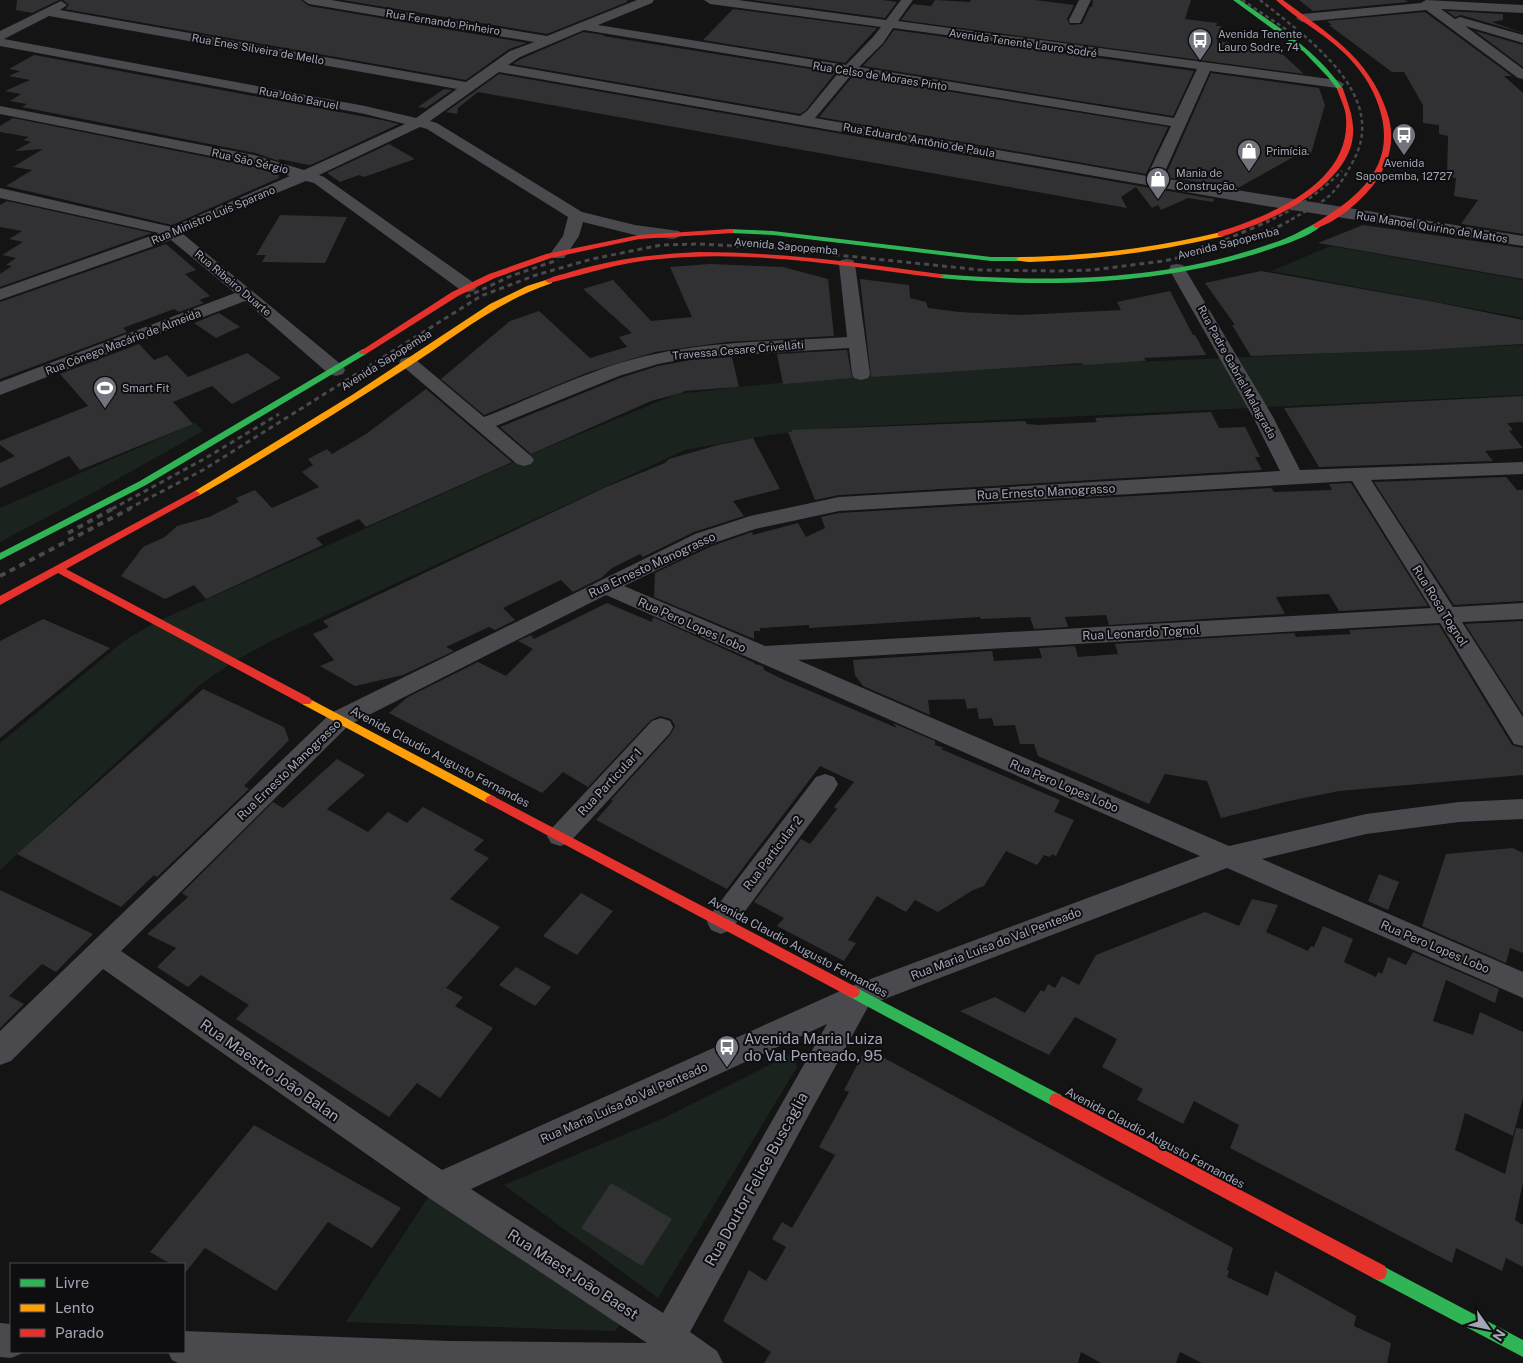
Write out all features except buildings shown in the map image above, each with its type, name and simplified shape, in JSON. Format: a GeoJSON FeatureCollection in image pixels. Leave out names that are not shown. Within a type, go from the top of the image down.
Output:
{"type":"FeatureCollection","features":[{"type":"Feature","properties":{"kind":"main road","name":"Avenida Sapopemba"},"geometry":{"type":"LineString","coordinates":[[0,557],[129,490],[336,376],[477,294],[492,276],[558,254],[638,238],[733,231],[773,233],[983,258],[1072,259],[1178,245],[1224,233],[1290,205],[1307,196],[1334,170],[1345,154],[1351,136],[1350,120],[1342,92],[1342,84],[1308,53],[1236,0]]}},
{"type":"Feature","properties":{"kind":"main road","name":"Avenida Sapopemba"},"geometry":{"type":"LineString","coordinates":[[0,601],[164,512],[512,296],[532,286],[570,274],[617,262],[661,256],[739,253],[847,264],[970,280],[1025,282],[1086,281],[1177,269],[1256,251],[1291,240],[1335,218],[1360,199],[1376,178],[1386,160],[1390,140],[1386,112],[1367,74],[1279,0]]}},
{"type":"Feature","properties":{"kind":"main road"},"geometry":{"type":"LineString","coordinates":[[1361,89],[1380,100]]}},
{"type":"Feature","properties":{"kind":"main road"},"geometry":{"type":"LineString","coordinates":[[477,294],[512,296]]}},
{"type":"Feature","properties":{"kind":"main road"},"geometry":{"type":"LineString","coordinates":[[435,344],[448,332],[461,313]]}},
{"type":"Feature","properties":{"kind":"main road"},"geometry":{"type":"LineString","coordinates":[[269,448],[308,420],[324,405]]}},
{"type":"Feature","properties":{"kind":"main road"},"geometry":{"type":"LineString","coordinates":[[60,538],[79,522],[129,490]]}},
{"type":"Feature","properties":{"kind":"main road","name":"Avenida Claudio Augusto Fernandes"},"geometry":{"type":"LineString","coordinates":[[49,560],[60,570],[1523,1349]]}},
{"type":"Feature","properties":{"kind":"street"},"geometry":{"type":"LineString","coordinates":[[0,36],[70,0]]}},
{"type":"Feature","properties":{"kind":"street","name":"Rua Fernando Pinheiro"},"geometry":{"type":"LineString","coordinates":[[309,0],[546,40]]}},
{"type":"Feature","properties":{"kind":"street","name":"Rua Ministro Luís Sparano"},"geometry":{"type":"LineString","coordinates":[[0,295],[171,234],[306,175],[420,122],[515,54],[648,0]]}},
{"type":"Feature","properties":{"kind":"street","name":"Avenida Tenente Lauro Sodré"},"geometry":{"type":"LineString","coordinates":[[710,0],[1205,68],[1342,84]]}},
{"type":"Feature","properties":{"kind":"street"},"geometry":{"type":"LineString","coordinates":[[803,120],[812,114],[847,71],[878,40],[907,0]]}},
{"type":"Feature","properties":{"kind":"street"},"geometry":{"type":"LineString","coordinates":[[1076,20],[1085,0]]}},
{"type":"Feature","properties":{"kind":"street"},"geometry":{"type":"LineString","coordinates":[[1302,18],[1424,3],[1523,9]]}},
{"type":"Feature","properties":{"kind":"street"},"geometry":{"type":"LineString","coordinates":[[1424,3],[1523,75]]}},
{"type":"Feature","properties":{"kind":"street","name":"Rua Enes Silveira de Mello"},"geometry":{"type":"LineString","coordinates":[[48,12],[469,87]]}},
{"type":"Feature","properties":{"kind":"street"},"geometry":{"type":"LineString","coordinates":[[1443,17],[1523,39]]}},
{"type":"Feature","properties":{"kind":"street","name":"Rua Celso de Moraes Pinto"},"geometry":{"type":"LineString","coordinates":[[582,26],[847,71],[1180,123]]}},
{"type":"Feature","properties":{"kind":"street","name":"Rua João Baruel"},"geometry":{"type":"LineString","coordinates":[[0,42],[355,108],[420,122],[432,126],[576,215],[635,230],[674,234]]}},
{"type":"Feature","properties":{"kind":"street","name":"Rua Eduardo Antônio de Paula"},"geometry":{"type":"LineString","coordinates":[[496,67],[1290,205],[1342,212]]}},
{"type":"Feature","properties":{"kind":"street"},"geometry":{"type":"LineString","coordinates":[[1153,180],[1205,68]]}},
{"type":"Feature","properties":{"kind":"street","name":"Rua São Sérgio"},"geometry":{"type":"LineString","coordinates":[[0,110],[254,160],[319,180],[477,294]]}},
{"type":"Feature","properties":{"kind":"street","name":"Rua Ribeiro Duarte"},"geometry":{"type":"LineString","coordinates":[[0,194],[165,230],[184,241],[336,376]]}},
{"type":"Feature","properties":{"kind":"street","name":"Rua Manoel Quirino de Mattos"},"geometry":{"type":"LineString","coordinates":[[1342,212],[1523,242]]}},
{"type":"Feature","properties":{"kind":"street"},"geometry":{"type":"LineString","coordinates":[[558,254],[570,240],[575,228],[576,215]]}},
{"type":"Feature","properties":{"kind":"street"},"geometry":{"type":"LineString","coordinates":[[847,264],[861,374]]}},
{"type":"Feature","properties":{"kind":"street","name":"Rua Padre Gabriel Malagrada"},"geometry":{"type":"LineString","coordinates":[[1177,269],[1263,417],[1293,477]]}},
{"type":"Feature","properties":{"kind":"street","name":"Rua Cônego Macário de Almeida"},"geometry":{"type":"LineString","coordinates":[[0,389],[246,295]]}},
{"type":"Feature","properties":{"kind":"street","name":"Travessa Cesare Crivellati"},"geometry":{"type":"LineString","coordinates":[[482,425],[612,372],[655,359],[690,353],[856,342]]}},
{"type":"Feature","properties":{"kind":"street"},"geometry":{"type":"LineString","coordinates":[[408,362],[524,460]]}},
{"type":"Feature","properties":{"kind":"street","name":"Rua Ernesto Manograsso"},"geometry":{"type":"LineString","coordinates":[[0,1051],[340,719],[703,539],[750,523],[839,504],[1293,477],[1523,468]]}},
{"type":"Feature","properties":{"kind":"street","name":"Rua Rosa Tognol"},"geometry":{"type":"LineString","coordinates":[[1358,475],[1523,737]]}},
{"type":"Feature","properties":{"kind":"street","name":"Rua Pero Lopes Lobo"},"geometry":{"type":"LineString","coordinates":[[605,586],[1523,985]]}},
{"type":"Feature","properties":{"kind":"street","name":"Rua Leonardo Tognol"},"geometry":{"type":"LineString","coordinates":[[760,654],[1523,611]]}},
{"type":"Feature","properties":{"kind":"street","name":"Rua Particular 1"},"geometry":{"type":"LineString","coordinates":[[560,836],[661,728]]}},
{"type":"Feature","properties":{"kind":"street","name":"Rua Particular 2"},"geometry":{"type":"LineString","coordinates":[[721,922],[825,784]]}},
{"type":"Feature","properties":{"kind":"street","name":"Rua Maria Luísa do Val Penteado"},"geometry":{"type":"LineString","coordinates":[[440,1187],[859,996],[1227,857],[1366,824],[1459,812],[1523,809]]}},
{"type":"Feature","properties":{"kind":"street","name":"Rua Maestro João Balan"},"geometry":{"type":"LineString","coordinates":[[101,952],[440,1187]]}},
{"type":"Feature","properties":{"kind":"street","name":"Rua Doutor Felice Buscaglia"},"geometry":{"type":"LineString","coordinates":[[659,1354],[859,996]]}},
{"type":"Feature","properties":{"kind":"street","name":"Rua Maest João Baest"},"geometry":{"type":"LineString","coordinates":[[440,1187],[659,1354],[706,1363]]}},
{"type":"Feature","properties":{"kind":"street"},"geometry":{"type":"LineString","coordinates":[[185,1348],[450,1359],[659,1354]]}},
{"type":"Feature","properties":{"kind":"shaded area"},"geometry":{"type":"Polygon","coordinates":[[[1331,246],[1523,280],[1523,318],[1271,271],[1331,246]]]}},
{"type":"Feature","properties":{"kind":"shaded area"},"geometry":{"type":"Polygon","coordinates":[[[1523,345],[1523,395],[830,428],[769,435],[685,450],[273,640],[233,662],[201,684],[0,870],[0,743],[124,641],[156,622],[541,450],[677,394],[861,374],[1523,345]]]}},
{"type":"Feature","properties":{"kind":"shaded area"},"geometry":{"type":"Polygon","coordinates":[[[195,423],[203,431],[0,542],[0,508],[195,423]]]}},
{"type":"Feature","properties":{"kind":"shaded area"},"geometry":{"type":"Polygon","coordinates":[[[793,1053],[797,1067],[658,1298],[504,1185],[664,1118],[793,1053]]]}},
{"type":"Feature","properties":{"kind":"shaded area"},"geometry":{"type":"Polygon","coordinates":[[[429,1196],[621,1323],[615,1331],[346,1322],[429,1196]]]}},
{"type":"Feature","properties":{"kind":"railway"},"geometry":{"type":"LineString","coordinates":[[1242,0],[1290,32]]}},
{"type":"Feature","properties":{"kind":"railway"},"geometry":{"type":"LineString","coordinates":[[1260,0],[1300,32],[1339,71],[1353,92],[1361,115],[1361,140],[1351,165],[1341,182],[1324,200],[1287,222]]}},
{"type":"Feature","properties":{"kind":"railway"},"geometry":{"type":"LineString","coordinates":[[1266,222],[1307,200],[1342,171]]}},
{"type":"Feature","properties":{"kind":"railway"},"geometry":{"type":"LineString","coordinates":[[1225,240],[1269,221]]}},
{"type":"Feature","properties":{"kind":"railway"},"geometry":{"type":"LineString","coordinates":[[128,509],[203,470],[481,296],[536,275],[592,259],[661,245],[700,244],[770,248],[981,270],[1092,270],[1164,261],[1200,253],[1264,234],[1289,221]]}},
{"type":"Feature","properties":{"kind":"railway"},"geometry":{"type":"LineString","coordinates":[[466,297],[511,276],[558,260]]}},
{"type":"Feature","properties":{"kind":"railway"},"geometry":{"type":"LineString","coordinates":[[112,509],[204,459],[279,414]]}},
{"type":"Feature","properties":{"kind":"railway"},"geometry":{"type":"LineString","coordinates":[[68,533],[114,508]]}},
{"type":"Feature","properties":{"kind":"railway"},"geometry":{"type":"LineString","coordinates":[[0,576],[131,508]]}},
{"type":"Feature","properties":{"kind":"traffic: fast"},"geometry":{"type":"LineString","coordinates":[[1236,0],[1306,51],[1330,75],[1340,89]]}},
{"type":"Feature","properties":{"kind":"traffic: fast"},"geometry":{"type":"LineString","coordinates":[[940,276],[984,280],[1031,281],[1133,276],[1184,269],[1232,259],[1277,244],[1317,226]]}},
{"type":"Feature","properties":{"kind":"traffic: fast"},"geometry":{"type":"LineString","coordinates":[[730,231],[773,233],[991,259],[1020,259]]}},
{"type":"Feature","properties":{"kind":"traffic: fast"},"geometry":{"type":"LineString","coordinates":[[0,557],[143,483],[363,352]]}},
{"type":"Feature","properties":{"kind":"traffic: fast"},"geometry":{"type":"LineString","coordinates":[[853,992],[1056,1100]]}},
{"type":"Feature","properties":{"kind":"traffic: fast"},"geometry":{"type":"LineString","coordinates":[[1379,1272],[1523,1349]]}},
{"type":"Feature","properties":{"kind":"traffic: slow"},"geometry":{"type":"LineString","coordinates":[[1020,259],[1096,256],[1121,253],[1221,234]]}},
{"type":"Feature","properties":{"kind":"traffic: slow"},"geometry":{"type":"LineString","coordinates":[[195,494],[329,413],[493,306],[511,296],[549,281]]}},
{"type":"Feature","properties":{"kind":"traffic: slow"},"geometry":{"type":"LineString","coordinates":[[306,701],[491,800]]}},
{"type":"Feature","properties":{"kind":"traffic: jam"},"geometry":{"type":"LineString","coordinates":[[1279,0],[1322,31],[1352,57],[1374,87],[1387,121],[1388,141],[1385,159],[1377,175],[1351,204],[1317,226]]}},
{"type":"Feature","properties":{"kind":"traffic: jam"},"geometry":{"type":"LineString","coordinates":[[1221,234],[1271,215],[1297,201],[1320,184],[1337,165],[1348,142],[1350,117],[1340,89]]}},
{"type":"Feature","properties":{"kind":"traffic: jam"},"geometry":{"type":"LineString","coordinates":[[363,352],[455,294],[492,276],[549,256],[639,237],[730,231]]}},
{"type":"Feature","properties":{"kind":"traffic: jam"},"geometry":{"type":"LineString","coordinates":[[549,281],[619,262],[659,256],[699,254],[779,257],[940,276]]}},
{"type":"Feature","properties":{"kind":"traffic: jam"},"geometry":{"type":"LineString","coordinates":[[0,601],[195,494]]}},
{"type":"Feature","properties":{"kind":"traffic: jam"},"geometry":{"type":"LineString","coordinates":[[60,570],[306,701]]}},
{"type":"Feature","properties":{"kind":"traffic: jam"},"geometry":{"type":"LineString","coordinates":[[491,800],[853,992]]}},
{"type":"Feature","properties":{"kind":"traffic: jam"},"geometry":{"type":"LineString","coordinates":[[1056,1100],[1379,1272]]}},
{"type":"Feature","properties":{"kind":"place","name":"Avenida Tenente Lauro Sodre, 74"},"geometry":{"type":"Point","coordinates":[1200,61]}},
{"type":"Feature","properties":{"kind":"place","name":"Avenida Sapopemba, 12727"},"geometry":{"type":"Point","coordinates":[1404,156]}},
{"type":"Feature","properties":{"kind":"place","name":"Primícia."},"geometry":{"type":"Point","coordinates":[1249,172]}},
{"type":"Feature","properties":{"kind":"place","name":"Mania de Construção."},"geometry":{"type":"Point","coordinates":[1158,200]}},
{"type":"Feature","properties":{"kind":"place","name":"Smart Fit"},"geometry":{"type":"Point","coordinates":[105,409]}},
{"type":"Feature","properties":{"kind":"place","name":"Avenida Maria Luiza do Val Penteado, 95"},"geometry":{"type":"Point","coordinates":[727,1068]}}]}
